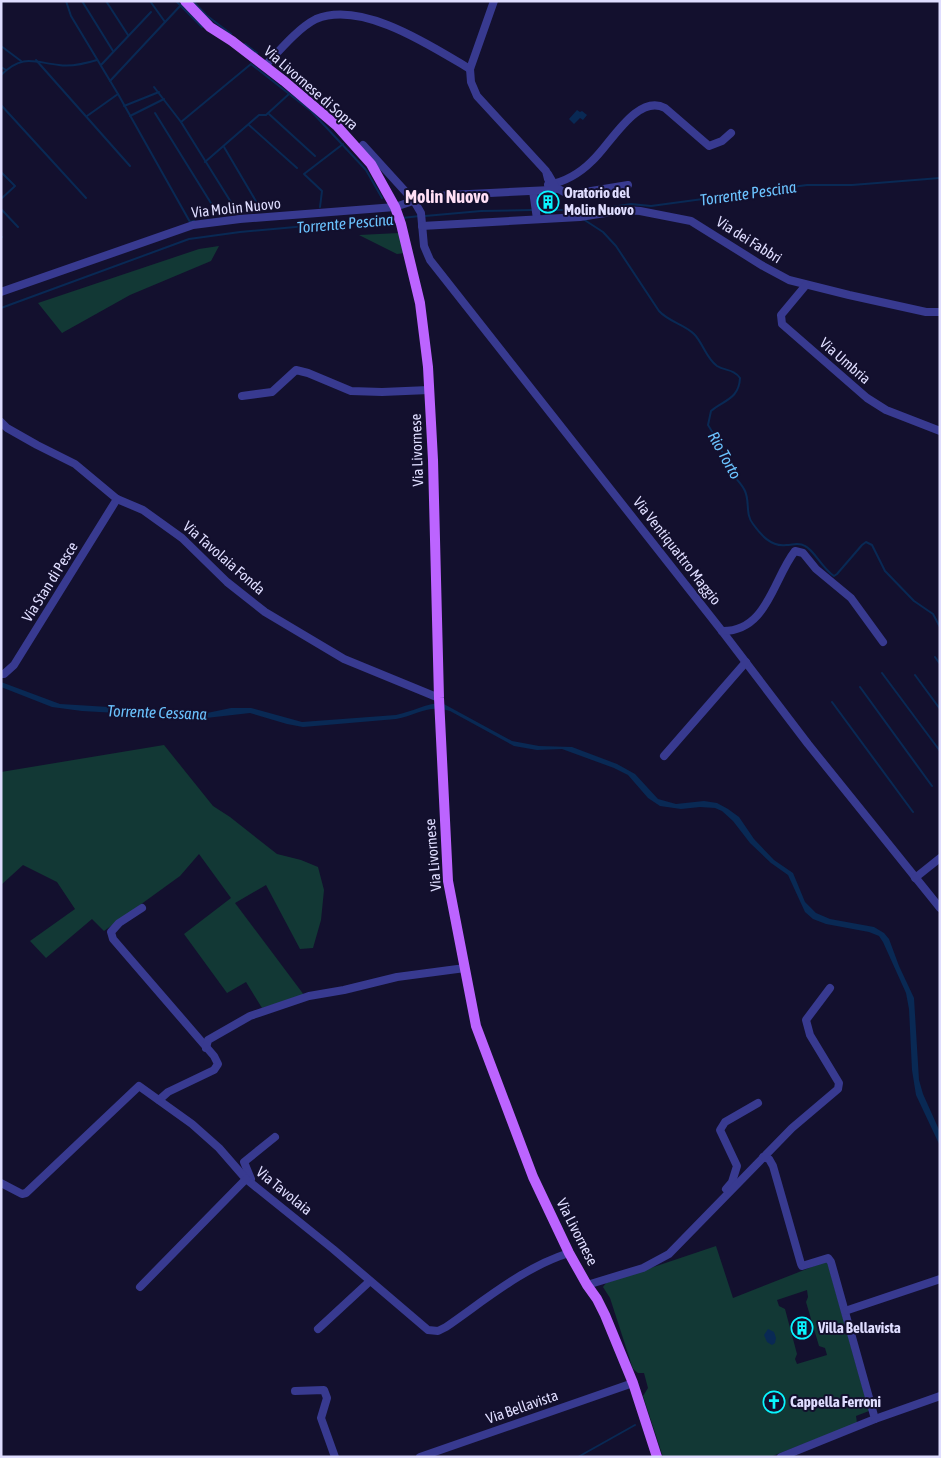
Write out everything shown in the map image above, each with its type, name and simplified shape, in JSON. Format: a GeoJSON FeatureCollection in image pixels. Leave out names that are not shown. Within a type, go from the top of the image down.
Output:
{"type":"FeatureCollection","features":[{"type":"Feature","properties":{"kind":"main road","name":"Via Livornese di Sopra"},"geometry":{"type":"LineString","coordinates":[[185,1],[210,27],[265,66],[337,126],[372,164],[398,215]]}},
{"type":"Feature","properties":{"kind":"main road","name":"Via Livornese"},"geometry":{"type":"LineString","coordinates":[[398,215],[420,303],[429,390],[433,460],[439,714],[448,880],[476,1026],[533,1177],[569,1253],[587,1285],[598,1299],[605,1315],[633,1383],[657,1457]]}},
{"type":"Feature","properties":{"kind":"street"},"geometry":{"type":"LineString","coordinates":[[494,1],[470,70],[471,82],[477,96],[539,163],[547,173],[551,186],[573,194],[628,185]]}},
{"type":"Feature","properties":{"kind":"street"},"geometry":{"type":"LineString","coordinates":[[265,66],[297,33],[316,19],[345,12],[370,16],[415,37],[470,70]]}},
{"type":"Feature","properties":{"kind":"street"},"geometry":{"type":"LineString","coordinates":[[551,186],[580,171],[593,161],[631,117],[640,109],[650,104],[665,108],[709,146],[722,141],[731,133]]}},
{"type":"Feature","properties":{"kind":"street","name":"Via Livornese di Sopra"},"geometry":{"type":"LineString","coordinates":[[363,145],[414,201]]}},
{"type":"Feature","properties":{"kind":"street","name":"Via Molin Nuovo"},"geometry":{"type":"LineString","coordinates":[[1,292],[193,225],[240,219],[398,215],[414,201],[431,197],[532,191],[551,186]]}},
{"type":"Feature","properties":{"kind":"street"},"geometry":{"type":"LineString","coordinates":[[532,191],[536,217]]}},
{"type":"Feature","properties":{"kind":"street","name":"Via Ventiquattro Maggio"},"geometry":{"type":"LineString","coordinates":[[414,201],[420,212],[424,246],[430,260],[814,751],[940,908]]}},
{"type":"Feature","properties":{"kind":"street","name":"Via dei Fabbri"},"geometry":{"type":"LineString","coordinates":[[421,224],[536,217],[580,217],[624,210],[672,216],[692,222],[789,280],[926,312],[940,312]]}},
{"type":"Feature","properties":{"kind":"street","name":"Via Umbria"},"geometry":{"type":"LineString","coordinates":[[806,285],[781,315],[782,324],[866,398],[886,410],[940,431]]}},
{"type":"Feature","properties":{"kind":"street"},"geometry":{"type":"LineString","coordinates":[[242,396],[272,392],[296,370],[308,372],[351,391],[429,390]]}},
{"type":"Feature","properties":{"kind":"street","name":"Via Tavolaia Fonda"},"geometry":{"type":"LineString","coordinates":[[1,422],[7,428],[75,464],[117,499],[143,510],[182,538],[227,582],[265,612],[344,659],[439,699]]}},
{"type":"Feature","properties":{"kind":"street","name":"Via Stan di Pesce"},"geometry":{"type":"LineString","coordinates":[[1,674],[14,665],[117,499]]}},
{"type":"Feature","properties":{"kind":"street"},"geometry":{"type":"LineString","coordinates":[[722,631],[731,631],[747,625],[759,614],[773,592],[788,560],[795,551],[802,553],[816,569],[851,598],[883,642]]}},
{"type":"Feature","properties":{"kind":"street"},"geometry":{"type":"LineString","coordinates":[[664,756],[746,662]]}},
{"type":"Feature","properties":{"kind":"street"},"geometry":{"type":"LineString","coordinates":[[915,878],[940,858]]}},
{"type":"Feature","properties":{"kind":"street"},"geometry":{"type":"LineString","coordinates":[[142,908],[119,923],[111,932],[113,939],[217,1060],[218,1064],[216,1068],[168,1092],[159,1100]]}},
{"type":"Feature","properties":{"kind":"street"},"geometry":{"type":"LineString","coordinates":[[206,1048],[208,1040],[214,1035],[250,1016],[309,996],[344,990],[397,977],[465,968]]}},
{"type":"Feature","properties":{"kind":"street"},"geometry":{"type":"LineString","coordinates":[[587,1285],[643,1268],[664,1258],[676,1248],[800,1120],[838,1089],[839,1083],[810,1035],[806,1020],[830,988]]}},
{"type":"Feature","properties":{"kind":"street","name":"Via Tavolaia"},"geometry":{"type":"LineString","coordinates":[[1,1183],[22,1194],[26,1193],[139,1086],[192,1124],[219,1148],[246,1179],[426,1328],[438,1332],[534,1268],[569,1253]]}},
{"type":"Feature","properties":{"kind":"street"},"geometry":{"type":"LineString","coordinates":[[708,1215],[711,1208],[732,1182],[737,1166],[720,1130],[725,1122],[758,1103]]}},
{"type":"Feature","properties":{"kind":"street"},"geometry":{"type":"LineString","coordinates":[[255,1186],[244,1162],[275,1137]]}},
{"type":"Feature","properties":{"kind":"street"},"geometry":{"type":"LineString","coordinates":[[763,1157],[769,1159],[773,1166],[800,1264],[802,1266],[828,1258],[831,1262],[875,1419]]}},
{"type":"Feature","properties":{"kind":"street"},"geometry":{"type":"LineString","coordinates":[[140,1287],[246,1179]]}},
{"type":"Feature","properties":{"kind":"street"},"geometry":{"type":"LineString","coordinates":[[845,1311],[940,1279]]}},
{"type":"Feature","properties":{"kind":"street"},"geometry":{"type":"LineString","coordinates":[[318,1329],[370,1281]]}},
{"type":"Feature","properties":{"kind":"street","name":"Via Bellavista"},"geometry":{"type":"LineString","coordinates":[[420,1457],[633,1383]]}},
{"type":"Feature","properties":{"kind":"street"},"geometry":{"type":"LineString","coordinates":[[295,1390],[324,1390],[327,1398],[322,1418],[334,1457]]}},
{"type":"Feature","properties":{"kind":"street"},"geometry":{"type":"LineString","coordinates":[[781,1457],[875,1419],[940,1396]]}},
{"type":"Feature","properties":{"kind":"green space"},"geometry":{"type":"Polygon","coordinates":[[[399,233],[405,253],[397,254],[359,235],[399,233]]]}},
{"type":"Feature","properties":{"kind":"green space"},"geometry":{"type":"Polygon","coordinates":[[[219,246],[211,261],[130,295],[62,333],[38,303],[199,249],[219,246]]]}},
{"type":"Feature","properties":{"kind":"green space"},"geometry":{"type":"Polygon","coordinates":[[[164,745],[213,806],[277,854],[301,860],[318,867],[324,890],[321,920],[313,948],[300,949],[266,885],[235,903],[304,995],[262,1008],[246,982],[227,993],[184,934],[231,898],[199,854],[180,876],[104,931],[92,919],[46,958],[30,941],[75,909],[57,882],[23,865],[1,885],[1,772],[164,745]]]}},
{"type":"Feature","properties":{"kind":"green space"},"geometry":{"type":"Polygon","coordinates":[[[716,1246],[733,1298],[827,1261],[869,1411],[856,1416],[857,1423],[770,1457],[663,1457],[643,1396],[648,1388],[644,1373],[638,1373],[633,1369],[610,1298],[603,1287],[606,1283],[716,1246]],[[807,1290],[777,1300],[779,1306],[785,1309],[797,1354],[795,1359],[797,1364],[827,1355],[825,1348],[819,1346],[806,1302],[808,1297],[807,1290]],[[778,1390],[765,1395],[770,1413],[784,1409],[778,1390]]]}},
{"type":"Feature","properties":{"kind":"water"},"geometry":{"type":"Polygon","coordinates":[[[577,110],[587,115],[583,120],[580,118],[574,124],[569,119],[577,110]]]}},
{"type":"Feature","properties":{"kind":"water","name":"Torrente Cessana"},"geometry":{"type":"Polygon","coordinates":[[[1,682],[60,704],[207,713],[231,708],[251,708],[302,722],[396,715],[430,704],[442,703],[512,741],[539,746],[572,747],[617,764],[635,774],[658,799],[676,804],[704,801],[717,803],[739,817],[754,839],[774,860],[793,873],[805,902],[816,913],[830,919],[874,927],[884,933],[889,939],[914,998],[919,1080],[923,1094],[940,1132],[940,1146],[916,1095],[912,1070],[909,1009],[906,993],[883,942],[879,936],[869,932],[826,924],[813,919],[805,912],[788,875],[771,863],[750,843],[733,821],[722,811],[715,808],[681,809],[660,806],[648,798],[628,775],[614,768],[562,749],[537,750],[514,746],[450,711],[442,709],[429,709],[396,719],[303,727],[250,713],[206,718],[82,711],[52,707],[1,687],[1,682]]]}},
{"type":"Feature","properties":{"kind":"water"},"geometry":{"type":"Polygon","coordinates":[[[768,1329],[774,1332],[776,1338],[775,1343],[772,1345],[767,1342],[764,1335],[768,1329]]]}},
{"type":"Feature","properties":{"kind":"waterway"},"geometry":{"type":"LineString","coordinates":[[66,1],[71,16],[118,94],[190,222],[194,221]]}},
{"type":"Feature","properties":{"kind":"waterway"},"geometry":{"type":"LineString","coordinates":[[82,1],[113,51]]}},
{"type":"Feature","properties":{"kind":"waterway"},"geometry":{"type":"LineString","coordinates":[[106,1],[128,35]]}},
{"type":"Feature","properties":{"kind":"waterway"},"geometry":{"type":"LineString","coordinates":[[150,1],[165,22]]}},
{"type":"Feature","properties":{"kind":"waterway"},"geometry":{"type":"LineString","coordinates":[[176,1],[202,27]]}},
{"type":"Feature","properties":{"kind":"waterway"},"geometry":{"type":"LineString","coordinates":[[193,1],[206,15],[231,34]]}},
{"type":"Feature","properties":{"kind":"waterway"},"geometry":{"type":"LineString","coordinates":[[110,81],[181,5]]}},
{"type":"Feature","properties":{"kind":"waterway"},"geometry":{"type":"LineString","coordinates":[[101,65],[151,12]]}},
{"type":"Feature","properties":{"kind":"waterway"},"geometry":{"type":"LineString","coordinates":[[245,44],[257,53]]}},
{"type":"Feature","properties":{"kind":"waterway"},"geometry":{"type":"LineString","coordinates":[[1,46],[21,61]]}},
{"type":"Feature","properties":{"kind":"waterway"},"geometry":{"type":"LineString","coordinates":[[36,60],[130,166]]}},
{"type":"Feature","properties":{"kind":"waterway"},"geometry":{"type":"LineString","coordinates":[[1,75],[16,64],[28,61],[69,66],[97,60]]}},
{"type":"Feature","properties":{"kind":"waterway"},"geometry":{"type":"LineString","coordinates":[[181,122],[251,64],[311,111],[366,170],[382,198]]}},
{"type":"Feature","properties":{"kind":"waterway"},"geometry":{"type":"LineString","coordinates":[[1,67],[6,70]]}},
{"type":"Feature","properties":{"kind":"waterway"},"geometry":{"type":"LineString","coordinates":[[154,87],[181,122],[234,207]]}},
{"type":"Feature","properties":{"kind":"waterway"},"geometry":{"type":"LineString","coordinates":[[124,106],[159,92]]}},
{"type":"Feature","properties":{"kind":"waterway"},"geometry":{"type":"LineString","coordinates":[[87,116],[118,94]]}},
{"type":"Feature","properties":{"kind":"waterway"},"geometry":{"type":"LineString","coordinates":[[205,162],[259,115],[266,115],[289,94]]}},
{"type":"Feature","properties":{"kind":"waterway"},"geometry":{"type":"LineString","coordinates":[[130,116],[164,99]]}},
{"type":"Feature","properties":{"kind":"waterway"},"geometry":{"type":"LineString","coordinates":[[1,105],[86,198]]}},
{"type":"Feature","properties":{"kind":"waterway"},"geometry":{"type":"LineString","coordinates":[[155,113],[214,208]]}},
{"type":"Feature","properties":{"kind":"waterway"},"geometry":{"type":"LineString","coordinates":[[269,114],[315,156]]}},
{"type":"Feature","properties":{"kind":"waterway"},"geometry":{"type":"LineString","coordinates":[[249,125],[297,168]]}},
{"type":"Feature","properties":{"kind":"waterway"},"geometry":{"type":"LineString","coordinates":[[320,207],[322,191],[304,174],[343,144]]}},
{"type":"Feature","properties":{"kind":"waterway"},"geometry":{"type":"LineString","coordinates":[[224,147],[257,203]]}},
{"type":"Feature","properties":{"kind":"waterway"},"geometry":{"type":"LineString","coordinates":[[1,172],[15,186],[1,199]]}},
{"type":"Feature","properties":{"kind":"waterway","name":"Torrente Pescina"},"geometry":{"type":"LineString","coordinates":[[537,210],[593,210],[631,204],[651,206],[807,185],[852,185],[940,178]]}},
{"type":"Feature","properties":{"kind":"waterway"},"geometry":{"type":"LineString","coordinates":[[1,209],[18,227]]}},
{"type":"Feature","properties":{"kind":"waterway","name":"Torrente Pescina"},"geometry":{"type":"LineString","coordinates":[[425,216],[481,211],[532,210]]}},
{"type":"Feature","properties":{"kind":"waterway","name":"Torrente Pescina"},"geometry":{"type":"LineString","coordinates":[[402,218],[420,216]]}},
{"type":"Feature","properties":{"kind":"waterway","name":"Torrente Pescina"},"geometry":{"type":"LineString","coordinates":[[1,308],[189,239],[240,232],[395,218]]}},
{"type":"Feature","properties":{"kind":"waterway","name":"Rio Torto"},"geometry":{"type":"LineString","coordinates":[[583,219],[603,232],[616,246],[659,311],[694,334],[713,363],[738,375],[740,378],[734,395],[711,411],[708,425],[732,473],[745,491],[749,516],[759,532],[776,544],[798,544],[805,546],[812,551],[834,576],[862,545],[866,542],[872,545],[885,571],[914,601],[933,614],[940,627]]}},
{"type":"Feature","properties":{"kind":"waterway"},"geometry":{"type":"LineString","coordinates":[[935,657],[940,664]]}},
{"type":"Feature","properties":{"kind":"waterway"},"geometry":{"type":"LineString","coordinates":[[882,673],[940,751]]}},
{"type":"Feature","properties":{"kind":"waterway"},"geometry":{"type":"LineString","coordinates":[[915,675],[940,709]]}},
{"type":"Feature","properties":{"kind":"waterway"},"geometry":{"type":"LineString","coordinates":[[860,687],[932,786]]}},
{"type":"Feature","properties":{"kind":"waterway"},"geometry":{"type":"LineString","coordinates":[[832,702],[913,812]]}},
{"type":"Feature","properties":{"kind":"waterway"},"geometry":{"type":"LineString","coordinates":[[578,1457],[635,1425]]}},
{"type":"Feature","properties":{"kind":"place","name":"Oratorio del Molin Nuovo"},"geometry":{"type":"Point","coordinates":[548,202]}},
{"type":"Feature","properties":{"kind":"place","name":"Villa Bellavista"},"geometry":{"type":"Point","coordinates":[802,1328]}},
{"type":"Feature","properties":{"kind":"place","name":"Cappella Ferroni"},"geometry":{"type":"Point","coordinates":[774,1402]}},
{"type":"Feature","properties":{"kind":"district","name":"Molin Nuovo"},"geometry":{"type":"Point","coordinates":[447,197]}}]}
